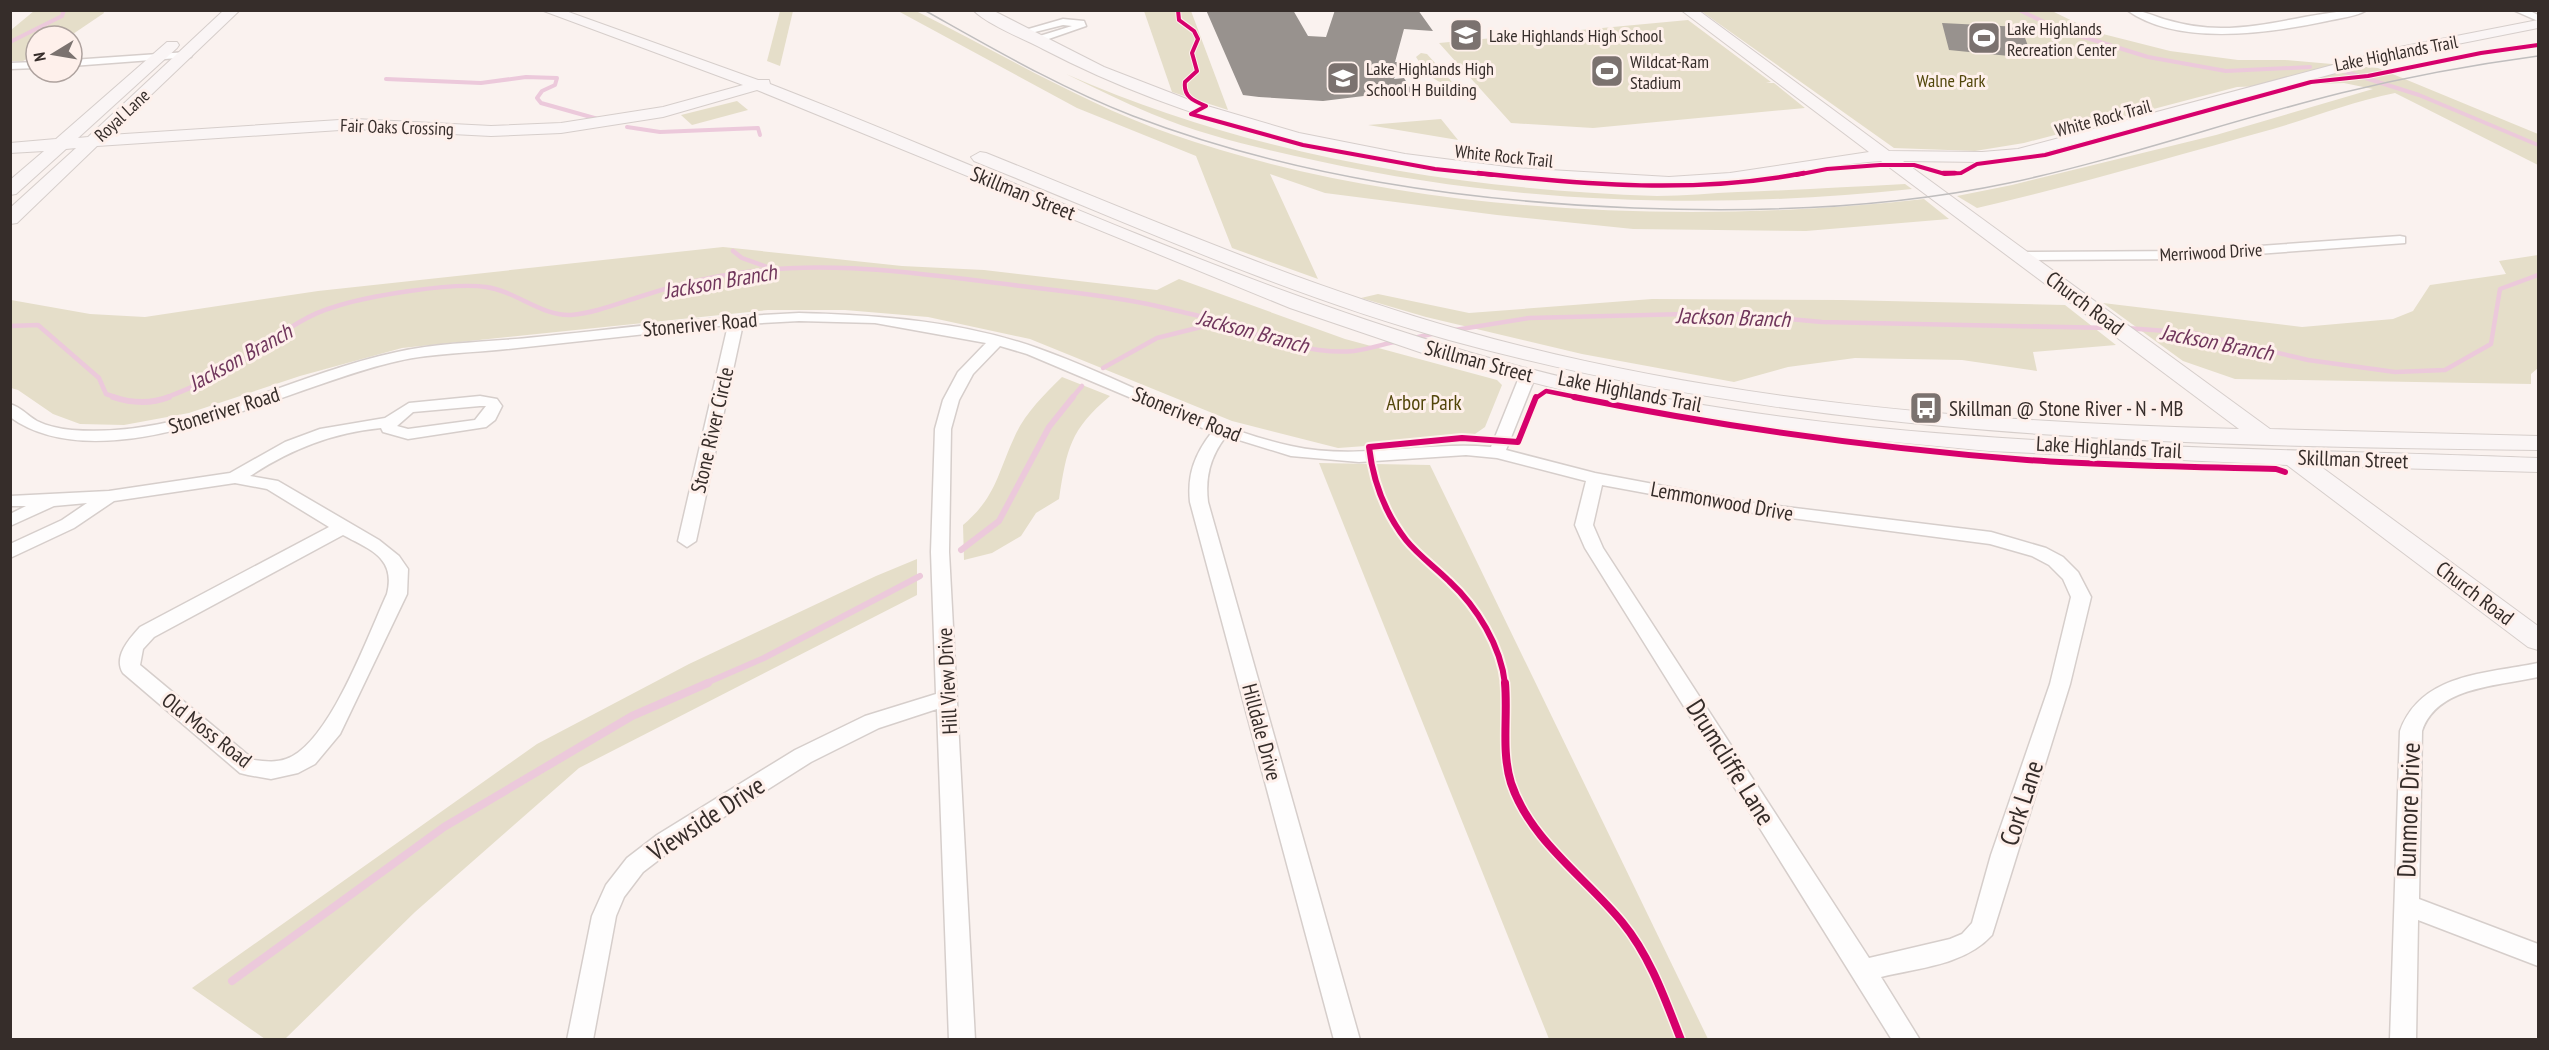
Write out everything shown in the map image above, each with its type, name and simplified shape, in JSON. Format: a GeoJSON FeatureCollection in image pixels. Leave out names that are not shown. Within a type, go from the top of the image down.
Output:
{"type":"FeatureCollection","features":[{"type":"Feature","properties":{"kind":"main road","name":"Royal Lane"},"geometry":{"type":"LineString","coordinates":[[10,219],[233,10]]}},
{"type":"Feature","properties":{"kind":"main road","name":"Skillman Street"},"geometry":{"type":"LineString","coordinates":[[548,10],[653,45],[1114,231],[1291,301],[1383,334],[1720,414],[1902,438],[2292,457],[2538,465]]}},
{"type":"Feature","properties":{"kind":"main road"},"geometry":{"type":"LineString","coordinates":[[590,10],[681,39]]}},
{"type":"Feature","properties":{"kind":"main road","name":"White Rock Trail"},"geometry":{"type":"LineString","coordinates":[[980,10],[1130,84],[1232,120],[1323,144],[1474,169],[1563,177],[1679,183],[1745,178],[1827,161],[1885,156],[1976,158],[2043,149],[2400,51],[2538,24]]}},
{"type":"Feature","properties":{"kind":"main road","name":"Church Road"},"geometry":{"type":"LineString","coordinates":[[1688,10],[2538,640]]}},
{"type":"Feature","properties":{"kind":"main road","name":"Royal Lane"},"geometry":{"type":"LineString","coordinates":[[10,190],[180,37]]}},
{"type":"Feature","properties":{"kind":"main road"},"geometry":{"type":"LineString","coordinates":[[709,50],[938,140]]}},
{"type":"Feature","properties":{"kind":"main road","name":"Fair Oaks Crossing"},"geometry":{"type":"LineString","coordinates":[[10,148],[341,124],[490,130],[557,128],[655,115],[777,77]]}},
{"type":"Feature","properties":{"kind":"main road","name":"Skillman Street"},"geometry":{"type":"LineString","coordinates":[[959,148],[1138,220],[1361,305],[1455,335],[1522,366],[1629,376],[1752,398],[1912,418],[2038,428],[2538,443]]}},
{"type":"Feature","properties":{"kind":"main road"},"geometry":{"type":"LineString","coordinates":[[1114,231],[1138,220]]}},
{"type":"Feature","properties":{"kind":"street"},"geometry":{"type":"LineString","coordinates":[[2132,10],[2155,19],[2201,29],[2248,32],[2270,31],[2362,10]]}},
{"type":"Feature","properties":{"kind":"street"},"geometry":{"type":"LineString","coordinates":[[2333,10],[2344,14]]}},
{"type":"Feature","properties":{"kind":"street"},"geometry":{"type":"LineString","coordinates":[[2518,10],[2538,18]]}},
{"type":"Feature","properties":{"kind":"street"},"geometry":{"type":"LineString","coordinates":[[84,62],[187,55]]}},
{"type":"Feature","properties":{"kind":"street","name":"Merriwood Drive"},"geometry":{"type":"LineString","coordinates":[[2022,256],[2189,255],[2400,240]]}},
{"type":"Feature","properties":{"kind":"street","name":"Stoneriver Road"},"geometry":{"type":"LineString","coordinates":[[10,409],[32,425],[51,432],[72,435],[127,434],[208,418],[336,373],[399,356],[737,320],[799,317],[875,319],[997,340],[1032,351],[1222,430],[1292,451],[1332,456],[1386,456]]}},
{"type":"Feature","properties":{"kind":"street","name":"Stone River Circle"},"geometry":{"type":"LineString","coordinates":[[687,541],[737,320]]}},
{"type":"Feature","properties":{"kind":"street","name":"Hill View Drive"},"geometry":{"type":"LineString","coordinates":[[962,1040],[940,552],[943,429],[951,400],[966,372],[997,340]]}},
{"type":"Feature","properties":{"kind":"street"},"geometry":{"type":"LineString","coordinates":[[1497,453],[1522,366]]}},
{"type":"Feature","properties":{"kind":"street"},"geometry":{"type":"LineString","coordinates":[[235,478],[295,441],[342,428],[389,422],[399,414],[420,406],[480,401],[491,402],[494,406],[489,417],[469,427],[408,434],[389,429],[389,422]]}},
{"type":"Feature","properties":{"kind":"street","name":"Hilldale Drive"},"geometry":{"type":"LineString","coordinates":[[1222,430],[1207,450],[1197,471],[1199,502],[1347,1040]]}},
{"type":"Feature","properties":{"kind":"street","name":"Lemmonwood Drive"},"geometry":{"type":"LineString","coordinates":[[1386,456],[1466,450],[1497,453],[1595,478],[1754,508],[2013,542],[2056,561]]}},
{"type":"Feature","properties":{"kind":"street","name":"Old Moss Road"},"geometry":{"type":"LineString","coordinates":[[10,501],[51,501],[109,496],[235,478],[272,485],[343,527],[389,557],[398,566],[400,579],[397,594],[333,732],[320,747],[302,760],[282,768],[261,770],[248,767],[130,668],[129,657],[134,646],[147,632],[343,527]]}},
{"type":"Feature","properties":{"kind":"street","name":"Drumcliffe Lane"},"geometry":{"type":"LineString","coordinates":[[1595,478],[1584,525],[1594,548],[1907,1040]]}},
{"type":"Feature","properties":{"kind":"street"},"geometry":{"type":"LineString","coordinates":[[10,552],[68,524],[109,496]]}},
{"type":"Feature","properties":{"kind":"street"},"geometry":{"type":"LineString","coordinates":[[10,521],[51,501]]}},
{"type":"Feature","properties":{"kind":"street","name":"Cork Lane"},"geometry":{"type":"LineString","coordinates":[[1864,970],[1953,949],[1971,941],[1983,928],[2003,855],[2060,684],[2081,597],[2071,576],[2056,561]]}},
{"type":"Feature","properties":{"kind":"street","name":"Dunmore Drive"},"geometry":{"type":"LineString","coordinates":[[2403,1040],[2404,904],[2411,731],[2418,713],[2431,700],[2454,690],[2538,670]]}},
{"type":"Feature","properties":{"kind":"street","name":"Viewside Drive"},"geometry":{"type":"LineString","coordinates":[[580,1040],[604,916],[614,892],[636,865],[665,842],[803,756],[872,722],[948,698]]}},
{"type":"Feature","properties":{"kind":"street"},"geometry":{"type":"LineString","coordinates":[[2404,904],[2538,955]]}},
{"type":"Feature","properties":{"kind":"green space"},"geometry":{"type":"Polygon","coordinates":[[[103,10],[104,13],[84,27],[84,24],[24,24],[23,61],[11,61],[11,30],[34,11],[103,10]]]}},
{"type":"Feature","properties":{"kind":"green space"},"geometry":{"type":"Polygon","coordinates":[[[780,11],[793,11],[780,66],[767,61],[780,11]]]}},
{"type":"Feature","properties":{"kind":"green space"},"geometry":{"type":"Polygon","coordinates":[[[898,11],[916,11],[1073,93],[1138,122],[1259,161],[1352,182],[1447,197],[1544,207],[1641,211],[1738,211],[1832,207],[1924,199],[1949,219],[1806,231],[1633,229],[1497,215],[1325,193],[1270,174],[1318,279],[1232,248],[1196,156],[1077,108],[898,11]]]}},
{"type":"Feature","properties":{"kind":"green space"},"geometry":{"type":"Polygon","coordinates":[[[1144,11],[1191,11],[1228,110],[1172,92],[1144,11]]]}},
{"type":"Feature","properties":{"kind":"green space","name":"Walne Park"},"geometry":{"type":"Polygon","coordinates":[[[1701,11],[2052,11],[2095,32],[2170,51],[2238,60],[2285,60],[2378,68],[2538,134],[2538,165],[2395,93],[2125,170],[1977,208],[1957,196],[2012,185],[2216,135],[2373,89],[2344,83],[2237,87],[2024,143],[1975,151],[1894,148],[1701,11]]]}},
{"type":"Feature","properties":{"kind":"green space","name":"Wildcat-Ram Stadium"},"geometry":{"type":"Polygon","coordinates":[[[1688,20],[1771,82],[1766,83],[1774,83],[1805,108],[1593,128],[1511,123],[1439,43],[1688,20]]]}},
{"type":"Feature","properties":{"kind":"green space"},"geometry":{"type":"Polygon","coordinates":[[[1421,53],[1427,54],[1452,82],[1440,82],[1431,76],[1416,57],[1421,53]]]}},
{"type":"Feature","properties":{"kind":"green space"},"geometry":{"type":"Polygon","coordinates":[[[1066,74],[1209,127],[1282,147],[1430,176],[1505,186],[1657,196],[1905,184],[1912,189],[1763,200],[1688,201],[1539,194],[1465,186],[1391,175],[1234,141],[1152,114],[1066,74]]]}},
{"type":"Feature","properties":{"kind":"green space"},"geometry":{"type":"Polygon","coordinates":[[[737,101],[748,110],[692,125],[681,115],[737,101]]]}},
{"type":"Feature","properties":{"kind":"green space"},"geometry":{"type":"Polygon","coordinates":[[[1441,119],[1458,140],[1368,125],[1441,119]]]}},
{"type":"Feature","properties":{"kind":"green space","name":"Arbor Park"},"geometry":{"type":"Polygon","coordinates":[[[723,247],[902,266],[984,270],[1157,290],[1179,279],[1345,339],[1497,380],[1502,385],[1485,427],[1475,434],[1448,440],[1338,448],[1232,421],[1030,339],[928,317],[845,310],[768,310],[402,348],[300,376],[189,413],[124,425],[80,424],[53,414],[18,390],[11,388],[11,300],[90,314],[145,317],[318,291],[723,247]]]}},
{"type":"Feature","properties":{"kind":"green space"},"geometry":{"type":"Polygon","coordinates":[[[2538,255],[2538,368],[2531,374],[2531,384],[2235,379],[2183,361],[2103,303],[2302,327],[2393,319],[2413,311],[2430,285],[2506,274],[2499,261],[2538,255]]]}},
{"type":"Feature","properties":{"kind":"green space"},"geometry":{"type":"Polygon","coordinates":[[[1378,294],[1469,313],[1652,299],[2065,305],[2116,345],[2033,352],[2037,371],[1962,360],[1855,358],[1788,367],[1734,382],[1582,354],[1426,317],[1361,298],[1378,294]]]}},
{"type":"Feature","properties":{"kind":"green space"},"geometry":{"type":"Polygon","coordinates":[[[1062,377],[1110,396],[1086,419],[1072,441],[1059,499],[1036,513],[1021,536],[992,553],[964,560],[963,525],[989,495],[1023,421],[1062,377]]]}},
{"type":"Feature","properties":{"kind":"green space"},"geometry":{"type":"Polygon","coordinates":[[[1319,463],[1430,465],[1708,1039],[1549,1039],[1319,463]]]}},
{"type":"Feature","properties":{"kind":"green space"},"geometry":{"type":"Polygon","coordinates":[[[917,559],[917,595],[579,768],[415,912],[285,1039],[265,1039],[192,988],[537,744],[689,664],[917,559]]]}},
{"type":"Feature","properties":{"kind":"building"},"geometry":{"type":"Polygon","coordinates":[[[1206,10],[1293,10],[1308,36],[1326,37],[1335,10],[1418,10],[1433,31],[1404,29],[1395,62],[1400,62],[1394,79],[1404,78],[1415,95],[1382,98],[1380,94],[1323,101],[1259,97],[1243,95],[1206,10]]]}},
{"type":"Feature","properties":{"kind":"building","name":"Lake Highlands Recreation Center"},"geometry":{"type":"Polygon","coordinates":[[[1942,23],[2021,27],[2028,46],[2005,44],[2009,56],[1949,50],[1942,23]]]}},
{"type":"Feature","properties":{"kind":"waterway"},"geometry":{"type":"LineString","coordinates":[[10,42],[62,16],[64,10]]}},
{"type":"Feature","properties":{"kind":"waterway"},"geometry":{"type":"LineString","coordinates":[[2019,10],[2061,30],[2148,57],[2226,71],[2310,67]]}},
{"type":"Feature","properties":{"kind":"waterway"},"geometry":{"type":"LineString","coordinates":[[2340,70],[2419,95],[2538,145]]}},
{"type":"Feature","properties":{"kind":"waterway"},"geometry":{"type":"LineString","coordinates":[[386,79],[481,83],[526,77],[557,78],[555,85],[542,91],[537,98],[541,103],[598,119]]}},
{"type":"Feature","properties":{"kind":"waterway"},"geometry":{"type":"LineString","coordinates":[[627,127],[660,132],[758,128],[760,135]]}},
{"type":"Feature","properties":{"kind":"waterway"},"geometry":{"type":"LineString","coordinates":[[733,251],[742,258],[770,268]]}},
{"type":"Feature","properties":{"kind":"waterway","name":"Jackson Branch"},"geometry":{"type":"LineString","coordinates":[[165,398],[222,373],[308,317],[334,307],[367,299],[432,288],[486,287],[508,293],[549,312],[571,315],[597,310],[710,278],[758,270],[795,268],[870,269],[1109,297],[1200,316],[1287,344],[1337,352],[1371,348],[1398,341]]}},
{"type":"Feature","properties":{"kind":"waterway","name":"Jackson Branch"},"geometry":{"type":"LineString","coordinates":[[2126,328],[2193,333],[2308,360],[2395,372],[2445,370],[2491,344],[2500,289],[2538,275]]}},
{"type":"Feature","properties":{"kind":"waterway","name":"Jackson Branch"},"geometry":{"type":"LineString","coordinates":[[1449,331],[1529,318],[1725,313],[1822,322],[2110,328]]}},
{"type":"Feature","properties":{"kind":"waterway"},"geometry":{"type":"LineString","coordinates":[[1103,368],[1157,338],[1217,323]]}},
{"type":"Feature","properties":{"kind":"waterway","name":"Jackson Branch"},"geometry":{"type":"LineString","coordinates":[[10,326],[38,325],[99,378],[106,394],[118,398]]}},
{"type":"Feature","properties":{"kind":"waterway","name":"Jackson Branch"},"geometry":{"type":"LineString","coordinates":[[1414,338],[1436,333]]}},
{"type":"Feature","properties":{"kind":"waterway"},"geometry":{"type":"LineString","coordinates":[[1072,398],[1082,386]]}},
{"type":"Feature","properties":{"kind":"waterway","name":"Jackson Branch"},"geometry":{"type":"LineString","coordinates":[[113,397],[141,402],[169,397]]}},
{"type":"Feature","properties":{"kind":"waterway"},"geometry":{"type":"LineString","coordinates":[[961,550],[999,521],[1049,427],[1073,397]]}},
{"type":"Feature","properties":{"kind":"waterway"},"geometry":{"type":"LineString","coordinates":[[704,684],[764,658],[920,576]]}},
{"type":"Feature","properties":{"kind":"waterway"},"geometry":{"type":"LineString","coordinates":[[232,981],[444,827],[632,716],[708,683]]}},
{"type":"Feature","properties":{"kind":"tram line"},"geometry":{"type":"LineString","coordinates":[[924,10],[1027,67],[1106,105],[1193,137],[1255,155],[1317,170],[1443,192],[1570,205],[1634,208],[1728,210],[1822,207],[1869,204],[1963,192],[2092,163],[2365,87],[2488,63],[2538,56]]}},
{"type":"Feature","properties":{"kind":"cycle path","name":"Lake Highlands Trail"},"geometry":{"type":"LineString","coordinates":[[1178,10],[1179,20],[1194,31],[1198,39],[1192,53],[1197,71],[1185,82],[1184,87],[1190,98],[1206,106],[1191,114],[1303,145],[1435,169],[1562,182],[1692,187],[1753,183],[1827,169],[1880,165],[1914,165],[1945,174],[1961,173],[1977,164],[2045,155],[2311,82],[2368,76],[2481,53],[2538,45]]}},
{"type":"Feature","properties":{"kind":"cycle path","name":"Lake Highlands Trail"},"geometry":{"type":"LineString","coordinates":[[1681,1040],[1656,978],[1632,935],[1539,832],[1517,797],[1511,783],[1506,755],[1505,681],[1498,655],[1482,622],[1465,597],[1417,552],[1390,517],[1378,489],[1369,447],[1462,438],[1518,442],[1537,395],[1546,391],[1657,413],[1881,446],[2029,460],[2276,469],[2285,472]]}},
{"type":"Feature","properties":{"kind":"place","name":"Lake Highlands High School"},"geometry":{"type":"Point","coordinates":[1466,35]}},
{"type":"Feature","properties":{"kind":"place","name":"Lake Highlands Recreation Center"},"geometry":{"type":"Point","coordinates":[1984,38]}},
{"type":"Feature","properties":{"kind":"place","name":"Wildcat-Ram Stadium"},"geometry":{"type":"Point","coordinates":[1607,71]}},
{"type":"Feature","properties":{"kind":"place","name":"Lake Highlands High School H Building"},"geometry":{"type":"Point","coordinates":[1343,78]}},
{"type":"Feature","properties":{"kind":"place","name":"Skillman @ Stone River - N - MB"},"geometry":{"type":"Point","coordinates":[1926,408]}}]}
